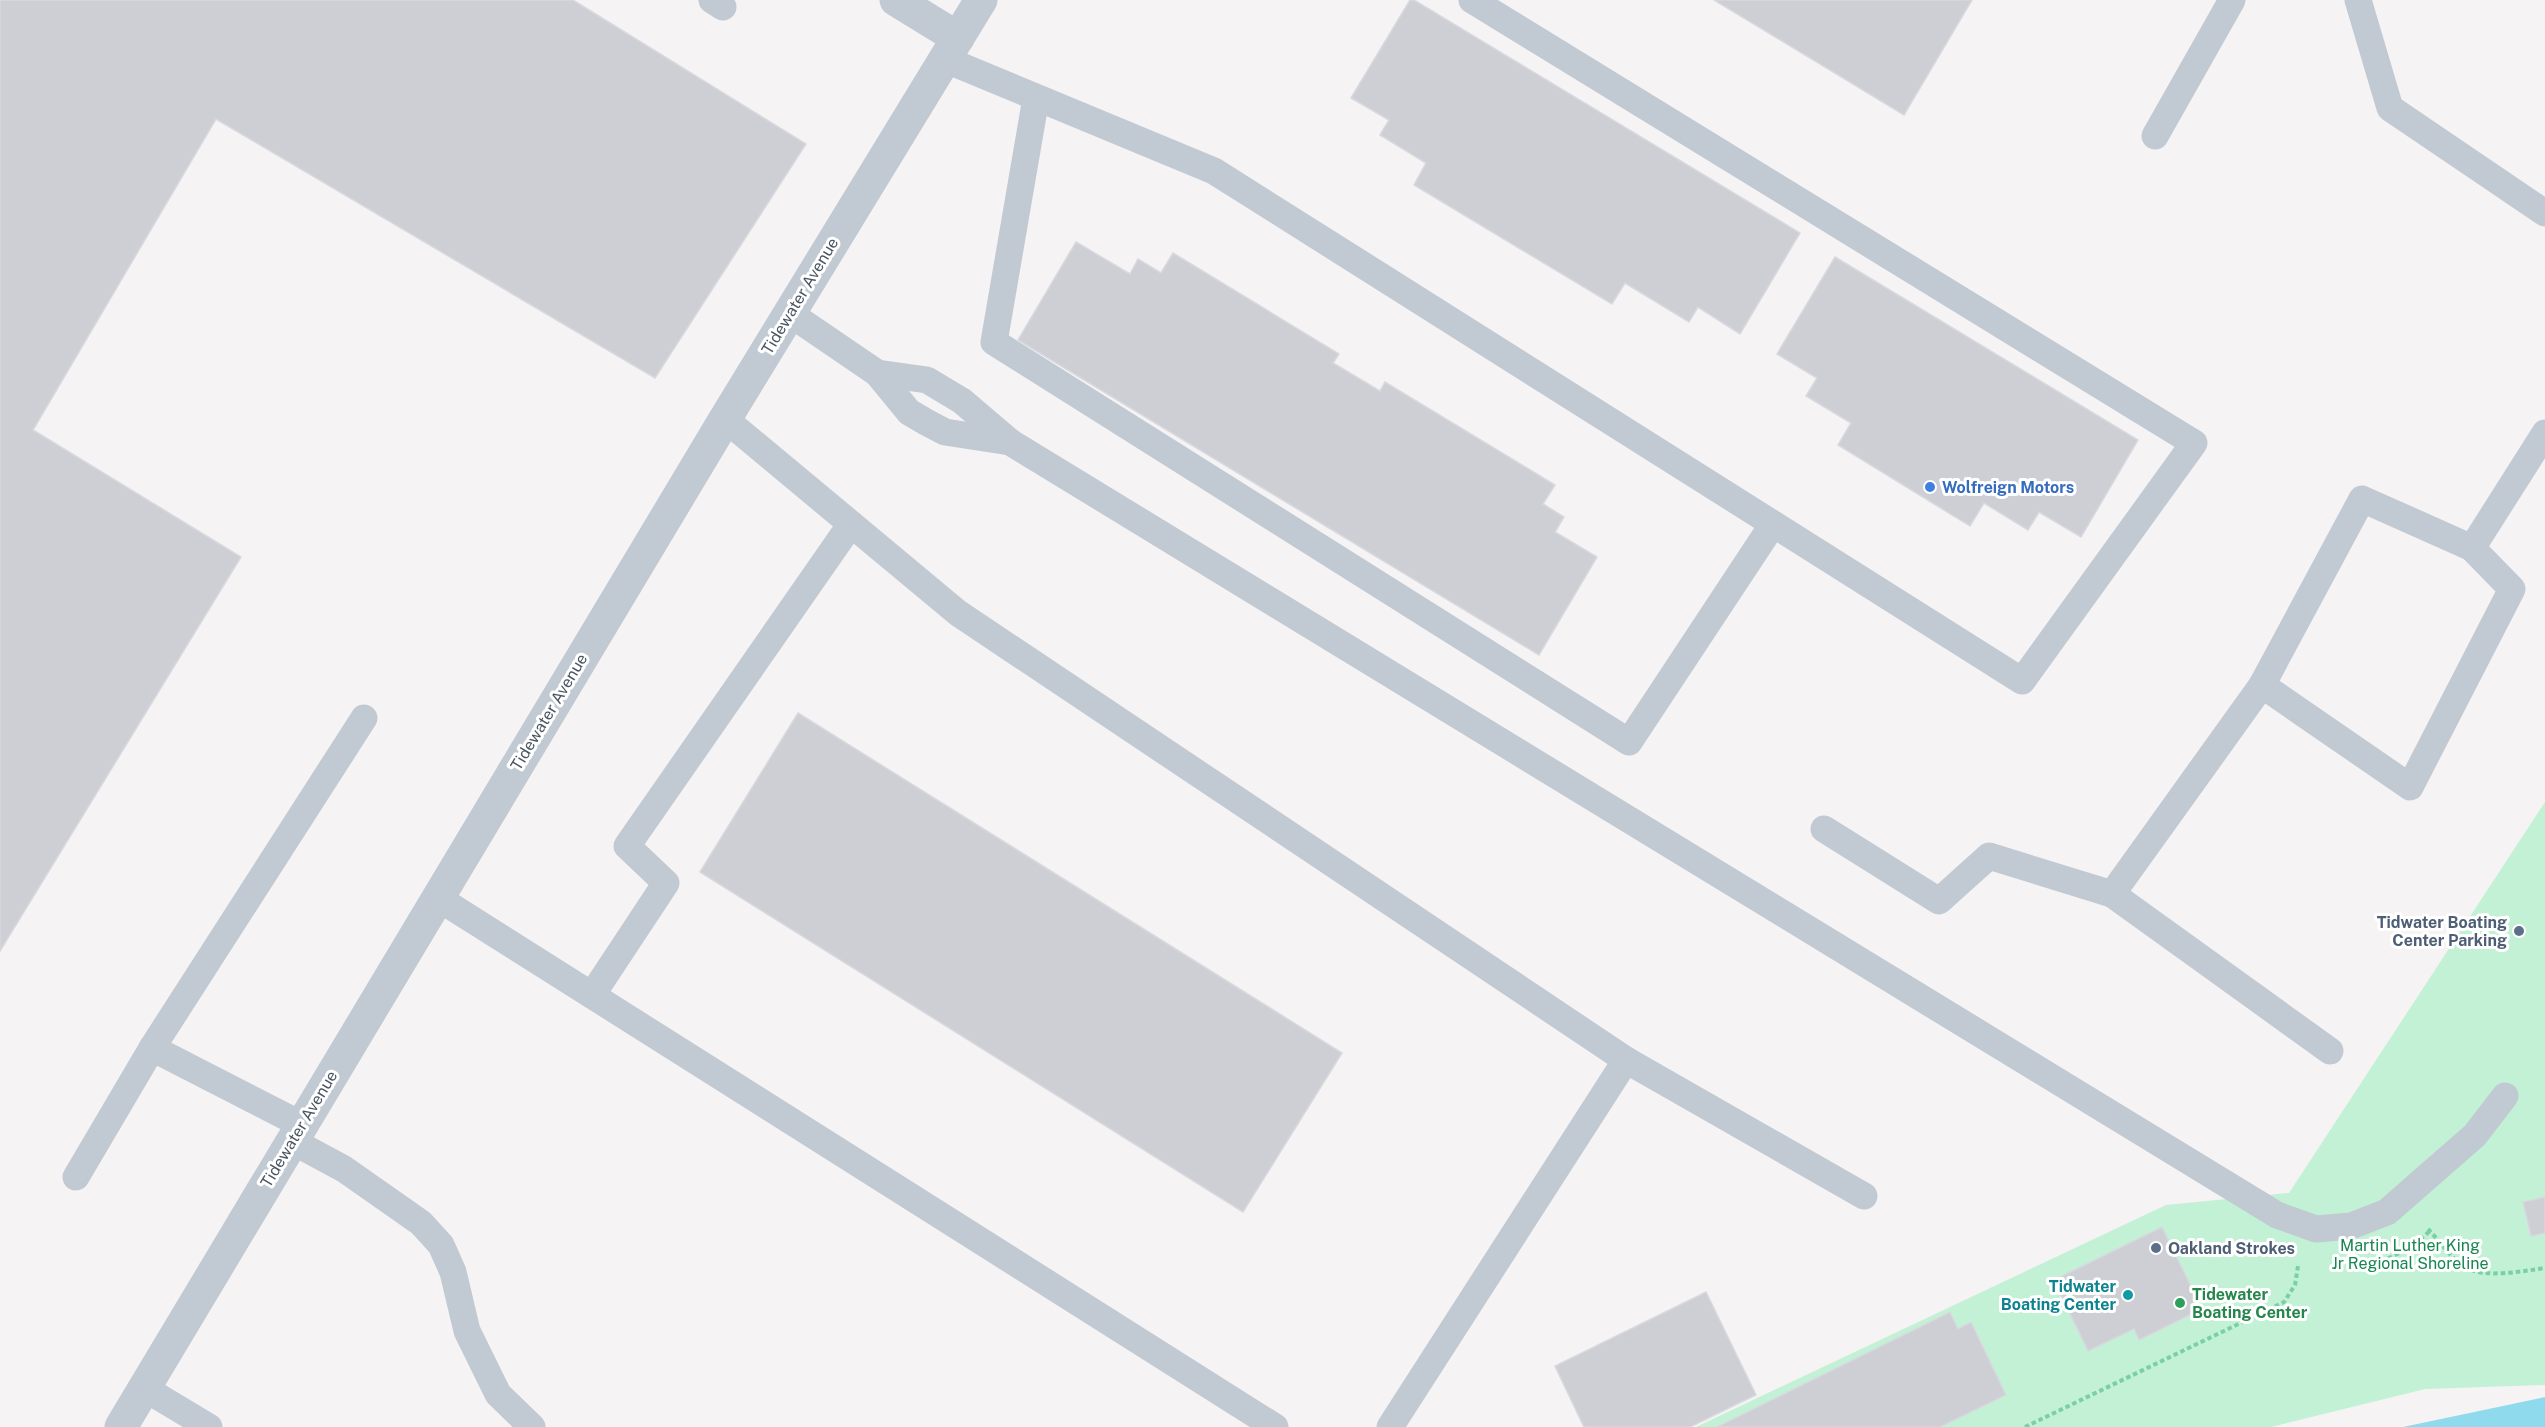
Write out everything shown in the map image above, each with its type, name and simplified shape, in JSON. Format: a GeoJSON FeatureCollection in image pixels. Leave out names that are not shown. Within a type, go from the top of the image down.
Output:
{"type":"FeatureCollection","features":[{"type":"Feature","properties":{"kind":"street"},"geometry":{"type":"LineString","coordinates":[[896,0],[951,48]]}},
{"type":"Feature","properties":{"kind":"street","name":"Tidewater Avenue"},"geometry":{"type":"LineString","coordinates":[[121,1427],[725,419],[981,0]]}},
{"type":"Feature","properties":{"kind":"lane"},"geometry":{"type":"LineString","coordinates":[[951,48],[1036,98],[1214,171],[2022,681],[2194,443],[1472,0]]}},
{"type":"Feature","properties":{"kind":"lane"},"geometry":{"type":"LineString","coordinates":[[2155,136],[2232,0]]}},
{"type":"Feature","properties":{"kind":"lane"},"geometry":{"type":"LineString","coordinates":[[2358,0],[2390,108],[2545,213]]}},
{"type":"Feature","properties":{"kind":"lane"},"geometry":{"type":"LineString","coordinates":[[1036,98],[994,342],[1629,742],[1773,524]]}},
{"type":"Feature","properties":{"kind":"lane"},"geometry":{"type":"LineString","coordinates":[[789,313],[877,374],[909,412],[945,432],[1010,442]]}},
{"type":"Feature","properties":{"kind":"lane"},"geometry":{"type":"LineString","coordinates":[[877,374],[927,380],[962,401],[1010,442],[2277,1215],[2316,1229],[2351,1226],[2387,1212],[2475,1135],[2505,1096]]}},
{"type":"Feature","properties":{"kind":"lane"},"geometry":{"type":"LineString","coordinates":[[725,419],[958,613],[1626,1060],[1864,1196]]}},
{"type":"Feature","properties":{"kind":"lane"},"geometry":{"type":"LineString","coordinates":[[2472,548],[2545,434]]}},
{"type":"Feature","properties":{"kind":"lane"},"geometry":{"type":"LineString","coordinates":[[2112,894],[2262,685],[2362,499],[2472,548],[2512,589],[2410,787],[2262,685]]}},
{"type":"Feature","properties":{"kind":"lane"},"geometry":{"type":"LineString","coordinates":[[592,995],[666,883],[627,846],[851,524]]}},
{"type":"Feature","properties":{"kind":"lane"},"geometry":{"type":"LineString","coordinates":[[76,1177],[152,1048],[364,718]]}},
{"type":"Feature","properties":{"kind":"lane"},"geometry":{"type":"LineString","coordinates":[[1824,829],[1939,901],[1989,856],[2112,894],[2330,1051]]}},
{"type":"Feature","properties":{"kind":"lane"},"geometry":{"type":"LineString","coordinates":[[438,898],[1275,1427]]}},
{"type":"Feature","properties":{"kind":"lane"},"geometry":{"type":"LineString","coordinates":[[152,1048],[297,1133],[421,1222],[441,1245],[453,1272],[467,1331],[498,1394],[532,1427]]}},
{"type":"Feature","properties":{"kind":"lane"},"geometry":{"type":"LineString","coordinates":[[1390,1427],[1626,1060]]}},
{"type":"Feature","properties":{"kind":"lane"},"geometry":{"type":"LineString","coordinates":[[144,1388],[209,1427]]}},
{"type":"Feature","properties":{"kind":"path"},"geometry":{"type":"LineString","coordinates":[[2430,1231],[2463,1267],[2474,1271],[2504,1273],[2545,1268]]}},
{"type":"Feature","properties":{"kind":"path"},"geometry":{"type":"LineString","coordinates":[[2025,1427],[2284,1302],[2295,1285],[2298,1266]]}},
{"type":"Feature","properties":{"kind":"green space","name":"Martin Luther King Jr Regional Shoreline"},"geometry":{"type":"Polygon","coordinates":[[[2545,802],[2545,1385],[2425,1389],[2271,1427],[1696,1427],[2166,1205],[2289,1193],[2545,802]]]}},
{"type":"Feature","properties":{"kind":"water"},"geometry":{"type":"Polygon","coordinates":[[[2545,1397],[2545,1427],[2403,1427],[2545,1397]]]}},
{"type":"Feature","properties":{"kind":"building"},"geometry":{"type":"Polygon","coordinates":[[[0,0],[573,0],[806,144],[655,378],[216,119],[33,430],[241,557],[0,951],[0,0]]]}},
{"type":"Feature","properties":{"kind":"building"},"geometry":{"type":"Polygon","coordinates":[[[1410,0],[1414,0],[1800,233],[1740,334],[1698,307],[1689,322],[1625,283],[1612,304],[1414,185],[1426,163],[1380,135],[1389,120],[1351,98],[1410,0]]]}},
{"type":"Feature","properties":{"kind":"building"},"geometry":{"type":"Polygon","coordinates":[[[1714,0],[1972,0],[1904,115],[1714,0]]]}},
{"type":"Feature","properties":{"kind":"building"},"geometry":{"type":"Polygon","coordinates":[[[1076,242],[1130,274],[1138,259],[1161,273],[1173,253],[1339,354],[1333,363],[1380,391],[1385,382],[1555,485],[1543,504],[1564,517],[1555,532],[1597,557],[1539,655],[1018,340],[1076,242]]]}},
{"type":"Feature","properties":{"kind":"building"},"geometry":{"type":"Polygon","coordinates":[[[1835,257],[2138,440],[2081,537],[2039,512],[2028,530],[1984,503],[1970,526],[1838,445],[1851,423],[1806,396],[1817,378],[1777,354],[1835,257]]]}},
{"type":"Feature","properties":{"kind":"building"},"geometry":{"type":"Polygon","coordinates":[[[798,713],[1342,1053],[1243,1212],[700,872],[798,713]]]}},
{"type":"Feature","properties":{"kind":"building"},"geometry":{"type":"Polygon","coordinates":[[[2545,1197],[2545,1233],[2531,1236],[2523,1202],[2545,1197]]]}},
{"type":"Feature","properties":{"kind":"building","name":"Tidwater Boating Center"},"geometry":{"type":"Polygon","coordinates":[[[2162,1227],[2202,1309],[2139,1340],[2134,1329],[2088,1351],[2054,1280],[2162,1227]]]}},
{"type":"Feature","properties":{"kind":"building"},"geometry":{"type":"Polygon","coordinates":[[[1706,1292],[1756,1395],[1690,1427],[1584,1427],[1555,1366],[1706,1292]]]}},
{"type":"Feature","properties":{"kind":"building"},"geometry":{"type":"Polygon","coordinates":[[[1950,1312],[1958,1329],[1971,1322],[2006,1395],[1940,1427],[1717,1427],[1950,1312]]]}},
{"type":"Feature","properties":{"kind":"place","name":"Wolfreign Motors"},"geometry":{"type":"Point","coordinates":[1930,487]}},
{"type":"Feature","properties":{"kind":"place","name":"Tidwater Boating Center Parking"},"geometry":{"type":"Point","coordinates":[2519,931]}},
{"type":"Feature","properties":{"kind":"place","name":"Oakland Strokes"},"geometry":{"type":"Point","coordinates":[2156,1248]}},
{"type":"Feature","properties":{"kind":"place","name":"Tidwater Boating Center"},"geometry":{"type":"Point","coordinates":[2128,1295]}},
{"type":"Feature","properties":{"kind":"place","name":"Tidewater Boating Center"},"geometry":{"type":"Point","coordinates":[2180,1303]}}]}
